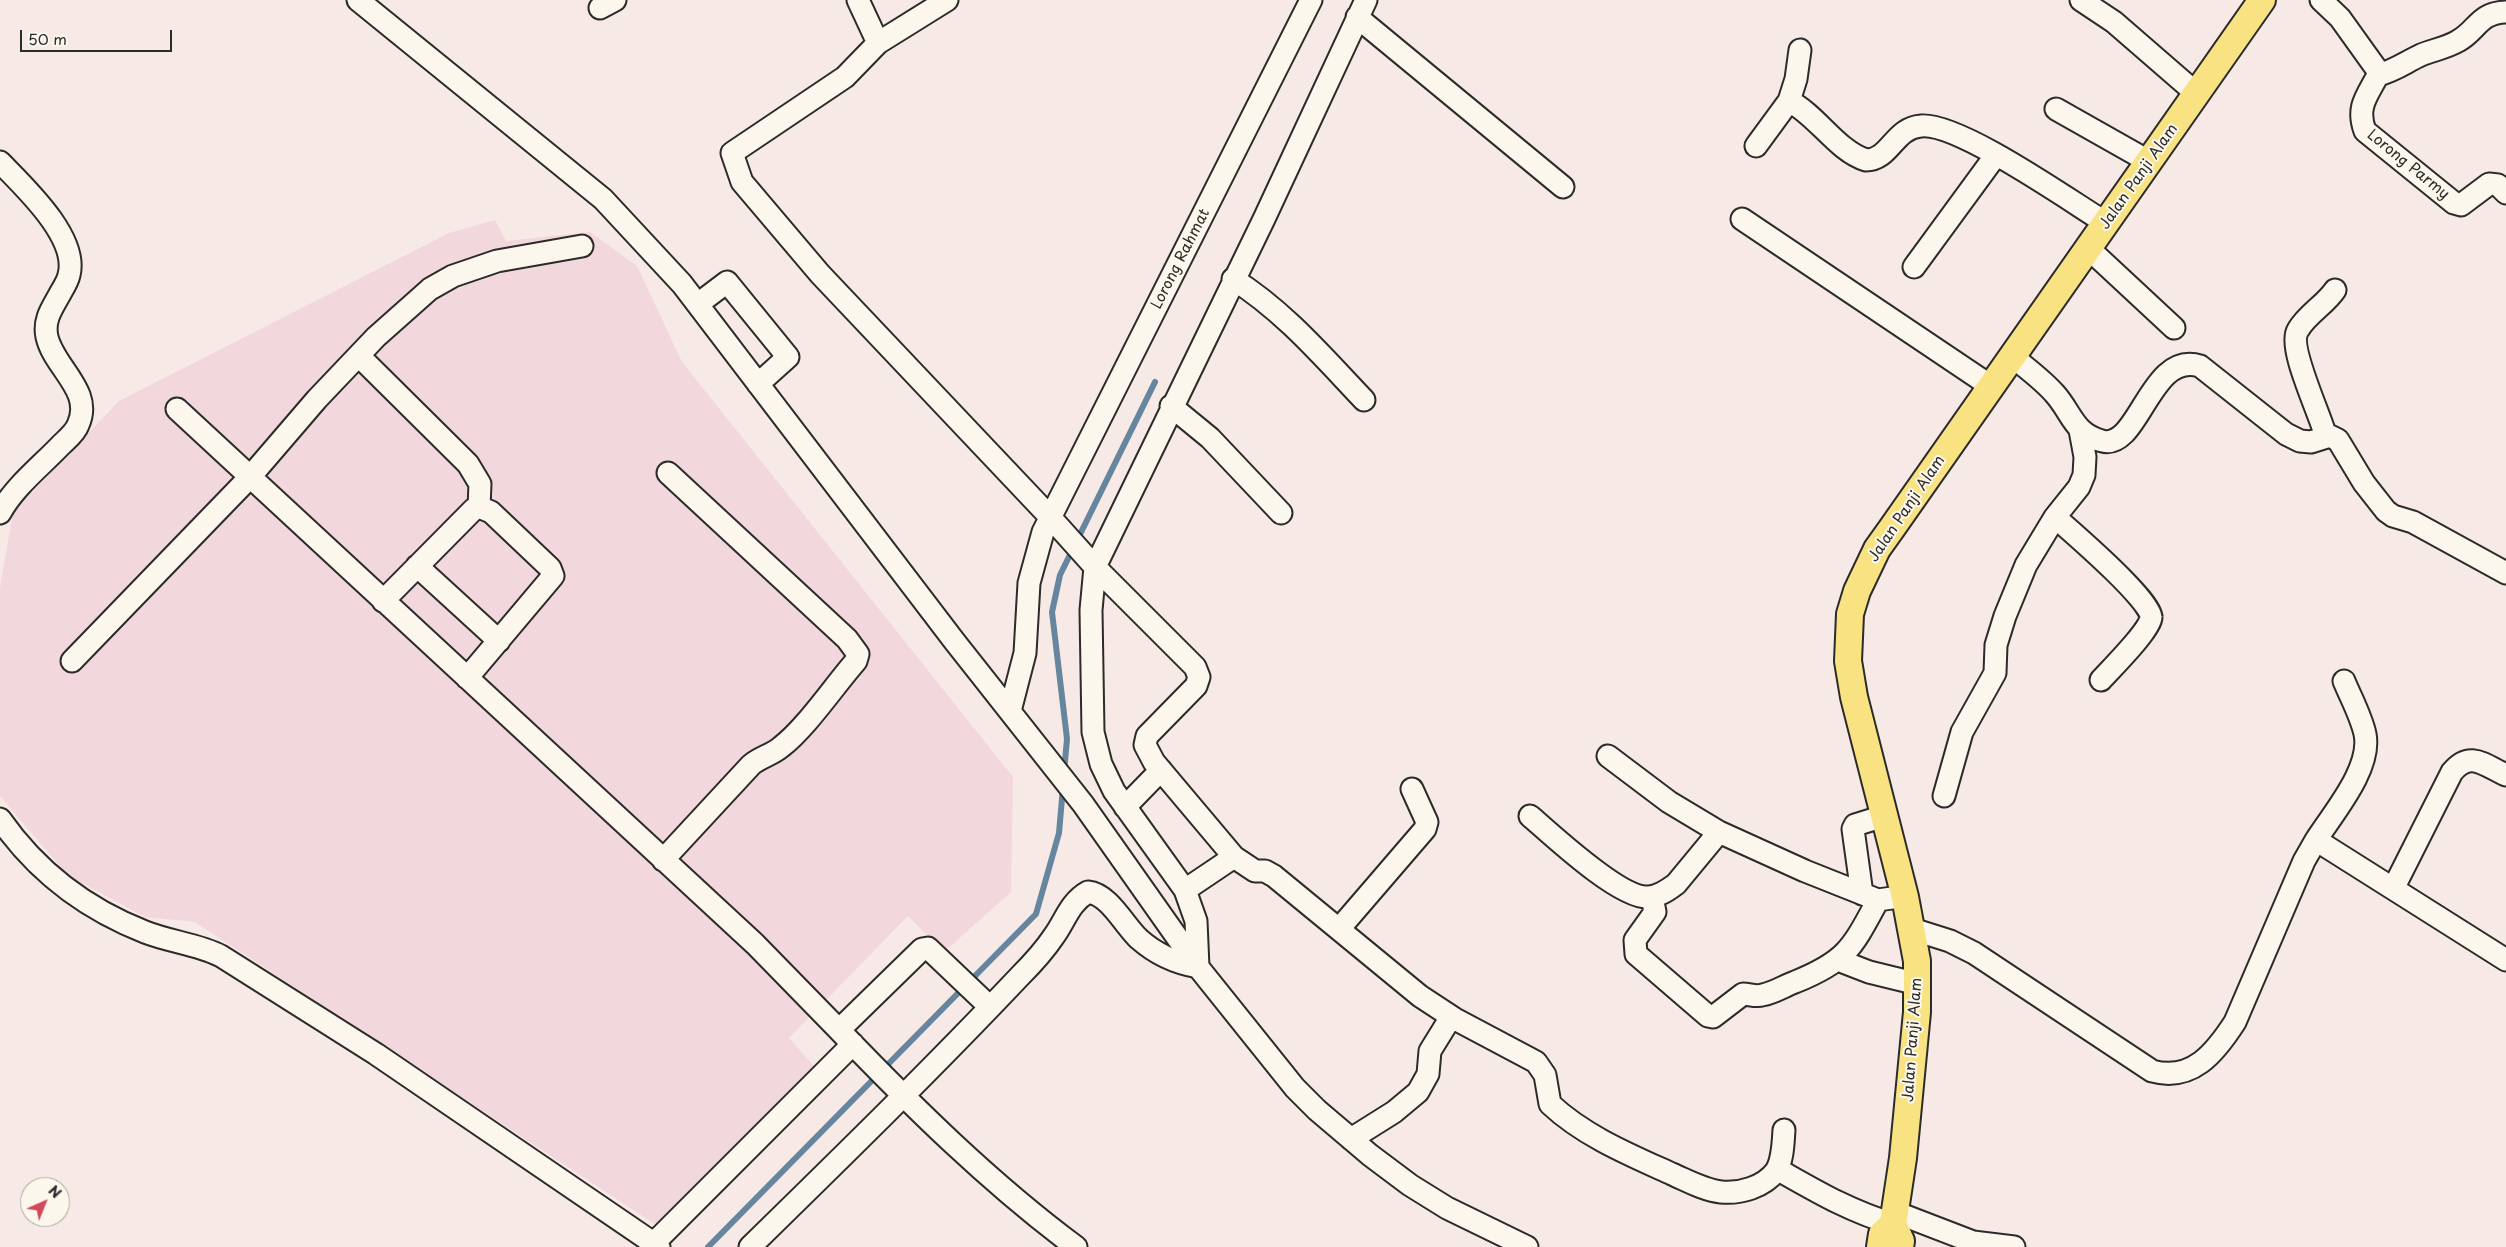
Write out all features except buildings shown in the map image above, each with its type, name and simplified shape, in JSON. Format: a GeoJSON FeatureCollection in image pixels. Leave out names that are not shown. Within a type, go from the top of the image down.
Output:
{"type":"FeatureCollection","features":[{"type":"Feature","properties":{"kind":"main road","name":"Jalan Panji Alam"},"geometry":{"type":"LineString","coordinates":[[1880,1247],[1882,1234],[1896,1227],[1918,984],[1912,929],[1905,896],[1854,697],[1848,661],[1850,614],[1856,591],[1878,549],[2262,0]]}},
{"type":"Feature","properties":{"kind":"street"},"geometry":{"type":"LineString","coordinates":[[358,0],[603,199],[682,284],[1083,804],[1198,967],[1295,1088],[1351,1139],[1410,1185],[1447,1208],[1527,1247]]}},
{"type":"Feature","properties":{"kind":"street"},"geometry":{"type":"LineString","coordinates":[[858,0],[878,43]]}},
{"type":"Feature","properties":{"kind":"street"},"geometry":{"type":"LineString","coordinates":[[947,0],[878,43],[845,77],[732,153],[742,182],[820,274],[1053,520],[1092,565],[1199,673],[1196,686],[1147,736],[1145,745],[1147,752],[1234,857],[1255,871],[1265,871],[1274,876],[1420,996],[1451,1017],[1536,1062],[1545,1075],[1550,1104],[1605,1142],[1625,1153],[1705,1188],[1720,1192],[1745,1191],[1770,1177],[1777,1169],[1784,1130]]}},
{"type":"Feature","properties":{"kind":"street","name":"Lorong Rahmat"},"geometry":{"type":"LineString","coordinates":[[1010,711],[1025,653],[1029,583],[1040,542],[1053,520],[1311,0]]}},
{"type":"Feature","properties":{"kind":"street"},"geometry":{"type":"LineString","coordinates":[[2081,0],[2114,22],[2197,94]]}},
{"type":"Feature","properties":{"kind":"street"},"geometry":{"type":"LineString","coordinates":[[2321,0],[2347,27],[2378,71],[2378,75],[2391,72],[2409,60],[2457,42],[2481,19],[2491,13],[2506,12]]}},
{"type":"Feature","properties":{"kind":"street"},"geometry":{"type":"LineString","coordinates":[[1198,967],[1196,921],[1185,890],[1106,779],[1094,732],[1091,610],[1092,565],[1264,219],[1361,8],[1564,187]]}},
{"type":"Feature","properties":{"kind":"street"},"geometry":{"type":"LineString","coordinates":[[1756,146],[1789,102],[1796,79],[1800,50]]}},
{"type":"Feature","properties":{"kind":"street","name":"Lorong Parmy"},"geometry":{"type":"LineString","coordinates":[[2378,75],[2362,106],[2360,117],[2365,131],[2373,139],[2454,203],[2461,205],[2467,202],[2489,184],[2498,186],[2506,193]]}},
{"type":"Feature","properties":{"kind":"street"},"geometry":{"type":"LineString","coordinates":[[1789,102],[1804,110],[1849,151],[1866,160],[1880,157],[1910,127],[1934,125],[1996,155],[2106,223]]}},
{"type":"Feature","properties":{"kind":"street"},"geometry":{"type":"LineString","coordinates":[[2056,109],[2148,161]]}},
{"type":"Feature","properties":{"kind":"street"},"geometry":{"type":"LineString","coordinates":[[1914,267],[1996,155]]}},
{"type":"Feature","properties":{"kind":"street"},"geometry":{"type":"LineString","coordinates":[[0,162],[44,208],[56,225],[70,260],[70,274],[48,315],[45,326],[50,349],[78,392],[83,405],[78,428],[10,498],[0,513]]}},
{"type":"Feature","properties":{"kind":"street"},"geometry":{"type":"LineString","coordinates":[[1742,218],[1992,387]]}},
{"type":"Feature","properties":{"kind":"street"},"geometry":{"type":"LineString","coordinates":[[72,661],[250,478],[317,399],[402,312],[430,289],[453,276],[497,262],[582,246]]}},
{"type":"Feature","properties":{"kind":"street"},"geometry":{"type":"LineString","coordinates":[[2088,248],[2174,328]]}},
{"type":"Feature","properties":{"kind":"street"},"geometry":{"type":"LineString","coordinates":[[1233,279],[1258,294],[1287,320],[1364,400]]}},
{"type":"Feature","properties":{"kind":"street"},"geometry":{"type":"LineString","coordinates":[[698,304],[727,282],[788,356],[758,384]]}},
{"type":"Feature","properties":{"kind":"street"},"geometry":{"type":"LineString","coordinates":[[2326,436],[2296,355],[2294,340],[2303,323],[2335,290]]}},
{"type":"Feature","properties":{"kind":"street"},"geometry":{"type":"LineString","coordinates":[[359,356],[468,464],[480,484],[479,507]]}},
{"type":"Feature","properties":{"kind":"street"},"geometry":{"type":"LineString","coordinates":[[2012,356],[2055,394],[2073,423],[2080,430],[2102,441],[2111,442],[2117,440],[2128,428],[2159,382],[2177,368],[2193,364],[2200,366],[2286,434],[2300,441],[2310,442],[2326,436],[2338,440],[2364,483],[2386,511],[2393,516],[2414,522],[2506,573]]}},
{"type":"Feature","properties":{"kind":"street"},"geometry":{"type":"LineString","coordinates":[[1172,406],[1210,438],[1281,513]]}},
{"type":"Feature","properties":{"kind":"street"},"geometry":{"type":"LineString","coordinates":[[177,409],[755,944],[988,1177],[1076,1247]]}},
{"type":"Feature","properties":{"kind":"street"},"geometry":{"type":"LineString","coordinates":[[1944,796],[1962,732],[1995,673],[1996,645],[2004,616],[2026,565],[2056,517],[2079,487],[2084,475],[2085,457],[2080,430]]}},
{"type":"Feature","properties":{"kind":"street"},"geometry":{"type":"LineString","coordinates":[[663,860],[751,765],[758,759],[780,748],[792,736],[856,661],[858,654],[847,639],[668,473]]}},
{"type":"Feature","properties":{"kind":"street"},"geometry":{"type":"LineString","coordinates":[[383,601],[474,509],[479,507],[491,512],[553,571],[551,580],[467,678]]}},
{"type":"Feature","properties":{"kind":"street"},"geometry":{"type":"LineString","coordinates":[[2056,517],[2109,566],[2147,606],[2151,616],[2150,624],[2102,680]]}},
{"type":"Feature","properties":{"kind":"street"},"geometry":{"type":"LineString","coordinates":[[417,566],[500,640]]}},
{"type":"Feature","properties":{"kind":"street"},"geometry":{"type":"LineString","coordinates":[[1912,929],[1950,941],[1974,953],[2152,1071],[2168,1075],[2186,1071],[2204,1060],[2222,1044],[2235,1022],[2301,870],[2316,840],[2362,768],[2366,752],[2365,734],[2344,681]]}},
{"type":"Feature","properties":{"kind":"street"},"geometry":{"type":"LineString","coordinates":[[1608,756],[1669,802],[1718,832],[1870,897],[1905,896]]}},
{"type":"Feature","properties":{"kind":"street"},"geometry":{"type":"LineString","coordinates":[[2394,887],[2452,772],[2460,761],[2471,759],[2506,775]]}},
{"type":"Feature","properties":{"kind":"street"},"geometry":{"type":"LineString","coordinates":[[1125,808],[1161,770]]}},
{"type":"Feature","properties":{"kind":"street"},"geometry":{"type":"LineString","coordinates":[[1339,929],[1425,829],[1426,822],[1412,789]]}},
{"type":"Feature","properties":{"kind":"street"},"geometry":{"type":"LineString","coordinates":[[1530,816],[1585,862],[1629,893],[1641,897],[1652,897],[1676,884],[1718,832]]}},
{"type":"Feature","properties":{"kind":"street"},"geometry":{"type":"LineString","coordinates":[[1652,897],[1655,912],[1634,940],[1636,954],[1650,968],[1710,1016],[1717,1016],[1743,994],[1761,996],[1813,975],[1838,960],[1853,946],[1870,897],[1853,829],[1855,825],[1884,816]]}},
{"type":"Feature","properties":{"kind":"street"},"geometry":{"type":"LineString","coordinates":[[0,819],[38,865],[86,904],[145,932],[210,950],[222,956],[376,1054],[654,1246],[846,1037],[922,948],[928,948],[948,965],[990,1007]]}},
{"type":"Feature","properties":{"kind":"street"},"geometry":{"type":"LineString","coordinates":[[2316,840],[2394,887],[2506,960]]}},
{"type":"Feature","properties":{"kind":"street"},"geometry":{"type":"LineString","coordinates":[[1185,890],[1234,857]]}},
{"type":"Feature","properties":{"kind":"street"},"geometry":{"type":"LineString","coordinates":[[750,1247],[904,1095],[1038,957],[1054,936],[1073,905],[1088,892],[1100,895],[1139,939],[1159,955],[1177,964],[1198,967]]}},
{"type":"Feature","properties":{"kind":"street"},"geometry":{"type":"LineString","coordinates":[[1838,960],[1869,972],[1918,984]]}},
{"type":"Feature","properties":{"kind":"street"},"geometry":{"type":"LineString","coordinates":[[1351,1139],[1394,1112],[1418,1092],[1428,1074],[1430,1051],[1451,1017]]}},
{"type":"Feature","properties":{"kind":"street"},"geometry":{"type":"LineString","coordinates":[[1777,1169],[1829,1200],[1896,1227],[1973,1242],[2014,1247]]}},
{"type":"Feature","properties":{"kind":"shaded area"},"geometry":{"type":"Polygon","coordinates":[[[495,220],[506,241],[590,232],[637,266],[682,362],[1013,777],[1011,892],[944,952],[908,916],[789,1038],[820,1073],[659,1227],[195,922],[145,917],[67,875],[0,796],[0,588],[13,512],[119,401],[449,233],[495,220]]]}},
{"type":"Feature","properties":{"kind":"waterway"},"geometry":{"type":"LineString","coordinates":[[1064,772],[1067,739],[1052,612],[1060,575],[1155,382]]}},
{"type":"Feature","properties":{"kind":"waterway"},"geometry":{"type":"LineString","coordinates":[[708,1247],[1036,914],[1059,833],[1063,787]]}}]}
